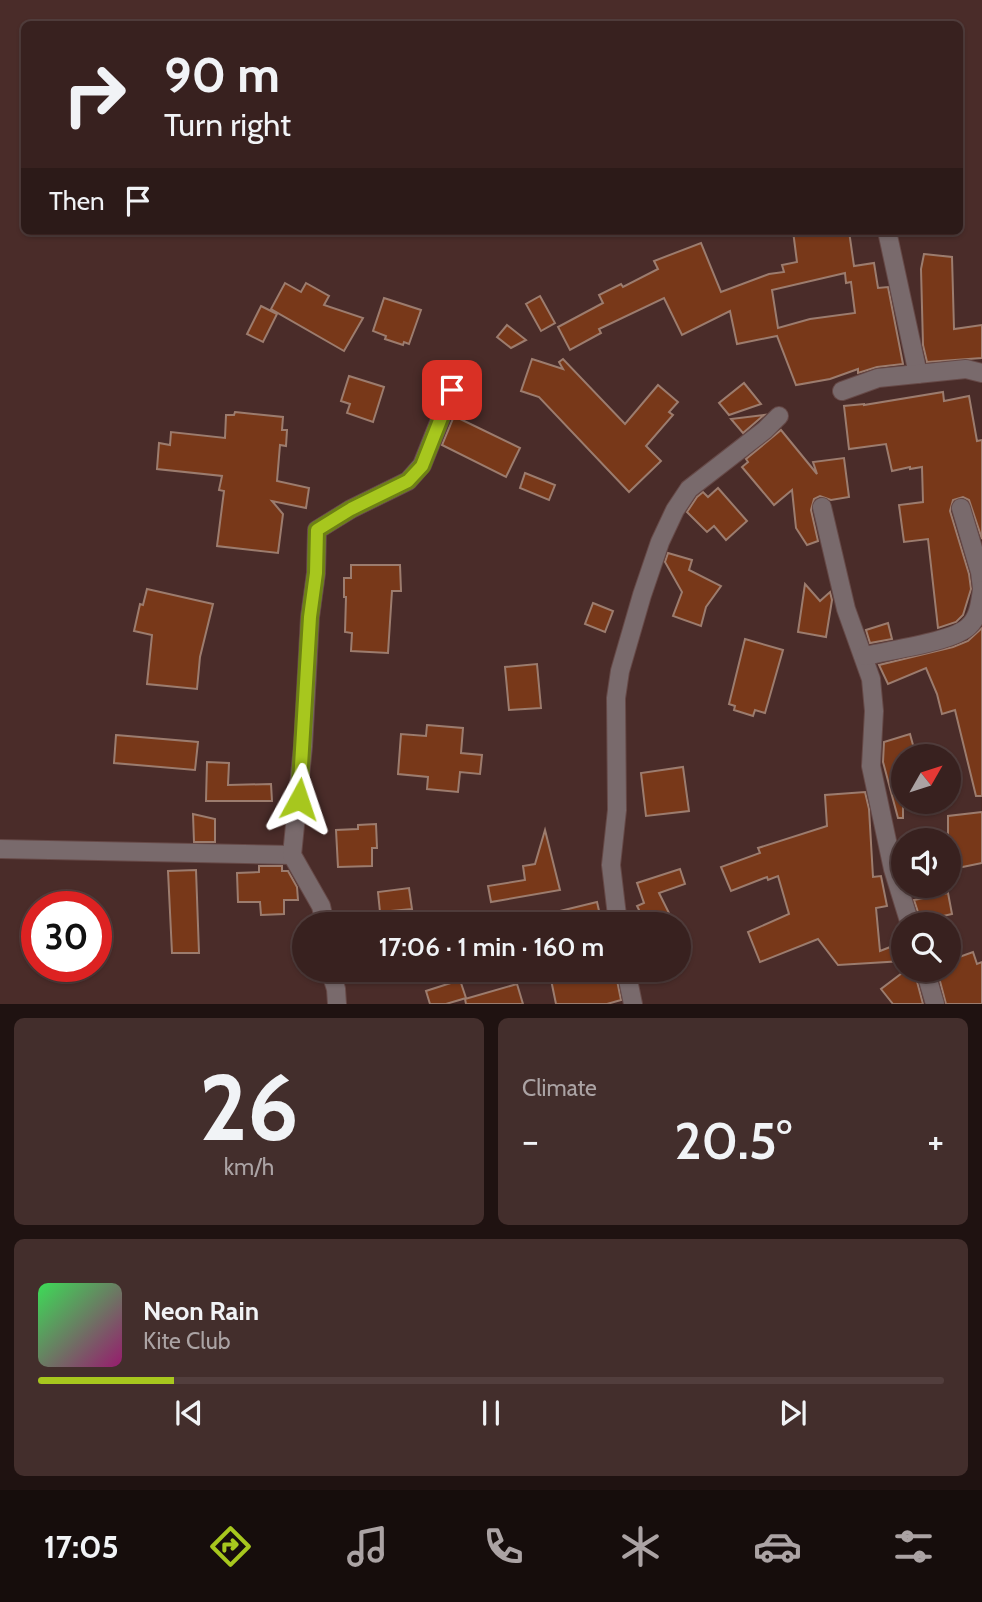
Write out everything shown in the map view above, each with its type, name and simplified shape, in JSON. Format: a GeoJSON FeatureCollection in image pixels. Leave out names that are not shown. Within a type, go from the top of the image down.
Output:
{"type":"FeatureCollection","features":[{"type":"Feature","properties":{"kind":"street"},"geometry":{"type":"LineString","coordinates":[[888,235],[918,374]]}},
{"type":"Feature","properties":{"kind":"street"},"geometry":{"type":"LineString","coordinates":[[842,391],[878,378],[966,369],[982,373]]}},
{"type":"Feature","properties":{"kind":"street"},"geometry":{"type":"LineString","coordinates":[[322,912],[292,855],[303,746],[317,530],[351,509],[408,481],[422,466],[452,390]]}},
{"type":"Feature","properties":{"kind":"street"},"geometry":{"type":"LineString","coordinates":[[617,912],[611,865],[617,810],[616,698],[620,671],[642,595],[660,542],[675,510],[689,489],[779,416]]}},
{"type":"Feature","properties":{"kind":"street"},"geometry":{"type":"LineString","coordinates":[[822,507],[846,609],[871,679],[874,711],[870,766],[893,869],[907,912]]}},
{"type":"Feature","properties":{"kind":"street"},"geometry":{"type":"LineString","coordinates":[[865,656],[953,636],[969,626],[975,618],[982,589],[980,572],[961,508]]}},
{"type":"Feature","properties":{"kind":"street"},"geometry":{"type":"LineString","coordinates":[[0,849],[292,855]]}},
{"type":"Feature","properties":{"kind":"street"},"geometry":{"type":"LineString","coordinates":[[334,982],[337,1003]]}},
{"type":"Feature","properties":{"kind":"street"},"geometry":{"type":"LineString","coordinates":[[629,982],[633,1003]]}},
{"type":"Feature","properties":{"kind":"street"},"geometry":{"type":"LineString","coordinates":[[929,982],[935,1003]]}},
{"type":"Feature","properties":{"kind":"building"},"geometry":{"type":"Polygon","coordinates":[[[794,235],[850,235],[854,266],[874,263],[878,288],[888,287],[903,364],[877,367],[858,373],[858,369],[830,379],[796,385],[777,336],[737,344],[730,311],[682,335],[664,298],[599,329],[601,333],[570,350],[558,327],[603,303],[599,295],[621,284],[623,287],[658,269],[654,261],[701,243],[721,292],[769,274],[784,272],[782,265],[797,262],[794,235]],[[845,273],[772,290],[778,328],[810,319],[855,313],[851,282],[846,283],[845,273]]]}},
{"type":"Feature","properties":{"kind":"building"},"geometry":{"type":"Polygon","coordinates":[[[924,254],[952,257],[954,329],[982,325],[982,358],[927,362],[923,345],[921,269],[924,254]]]}},
{"type":"Feature","properties":{"kind":"building"},"geometry":{"type":"Polygon","coordinates":[[[285,283],[301,292],[306,283],[329,296],[324,305],[363,318],[344,351],[271,309],[285,283]]]}},
{"type":"Feature","properties":{"kind":"building"},"geometry":{"type":"Polygon","coordinates":[[[540,296],[555,323],[541,331],[526,304],[540,296]]]}},
{"type":"Feature","properties":{"kind":"building"},"geometry":{"type":"Polygon","coordinates":[[[384,298],[421,310],[409,344],[404,342],[403,345],[385,339],[386,336],[373,331],[384,298]]]}},
{"type":"Feature","properties":{"kind":"building"},"geometry":{"type":"Polygon","coordinates":[[[261,306],[277,314],[263,342],[247,334],[261,306]]]}},
{"type":"Feature","properties":{"kind":"building"},"geometry":{"type":"Polygon","coordinates":[[[507,325],[526,340],[511,348],[497,337],[507,325]]]}},
{"type":"Feature","properties":{"kind":"building"},"geometry":{"type":"Polygon","coordinates":[[[532,359],[563,369],[559,362],[563,359],[625,424],[658,385],[678,402],[669,412],[673,415],[646,446],[661,461],[629,492],[539,397],[521,391],[532,359]]]}},
{"type":"Feature","properties":{"kind":"building"},"geometry":{"type":"Polygon","coordinates":[[[349,376],[384,387],[373,422],[347,413],[350,404],[341,401],[349,376]]]}},
{"type":"Feature","properties":{"kind":"building"},"geometry":{"type":"Polygon","coordinates":[[[744,383],[761,404],[729,415],[719,403],[744,383]]]}},
{"type":"Feature","properties":{"kind":"building"},"geometry":{"type":"Polygon","coordinates":[[[943,392],[944,401],[969,396],[977,441],[982,440],[982,539],[969,500],[963,497],[953,500],[950,511],[971,589],[963,615],[956,622],[938,628],[928,539],[904,542],[899,505],[923,502],[922,467],[892,471],[886,444],[849,449],[844,406],[943,392]]]}},
{"type":"Feature","properties":{"kind":"building"},"geometry":{"type":"Polygon","coordinates":[[[235,412],[283,417],[282,430],[287,430],[286,446],[280,445],[277,481],[309,488],[306,508],[272,501],[283,514],[278,553],[217,546],[224,491],[219,490],[222,476],[157,469],[159,443],[170,445],[171,432],[225,438],[226,415],[234,415],[235,412]]]}},
{"type":"Feature","properties":{"kind":"building"},"geometry":{"type":"Polygon","coordinates":[[[764,415],[743,433],[731,419],[764,415]]]}},
{"type":"Feature","properties":{"kind":"building"},"geometry":{"type":"Polygon","coordinates":[[[454,416],[520,448],[506,477],[442,445],[454,416]]]}},
{"type":"Feature","properties":{"kind":"building"},"geometry":{"type":"Polygon","coordinates":[[[781,430],[817,474],[813,462],[844,458],[849,497],[831,500],[820,496],[814,499],[811,510],[818,541],[807,545],[796,528],[792,490],[774,505],[742,467],[748,462],[746,459],[781,430]]]}},
{"type":"Feature","properties":{"kind":"building"},"geometry":{"type":"Polygon","coordinates":[[[525,473],[555,485],[549,500],[520,488],[525,473]]]}},
{"type":"Feature","properties":{"kind":"building"},"geometry":{"type":"Polygon","coordinates":[[[718,488],[747,521],[726,540],[714,526],[707,532],[687,512],[703,492],[708,497],[718,488]]]}},
{"type":"Feature","properties":{"kind":"building"},"geometry":{"type":"Polygon","coordinates":[[[668,553],[692,560],[689,570],[721,586],[706,607],[701,626],[673,616],[682,592],[665,562],[668,553]]]}},
{"type":"Feature","properties":{"kind":"building"},"geometry":{"type":"Polygon","coordinates":[[[351,565],[400,565],[401,591],[392,591],[388,653],[351,651],[352,633],[345,632],[344,578],[351,578],[351,565]]]}},
{"type":"Feature","properties":{"kind":"building"},"geometry":{"type":"Polygon","coordinates":[[[805,584],[820,601],[830,592],[832,600],[826,637],[798,632],[805,584]]]}},
{"type":"Feature","properties":{"kind":"building"},"geometry":{"type":"Polygon","coordinates":[[[147,589],[213,604],[200,657],[197,689],[147,684],[152,635],[134,631],[140,604],[143,605],[147,589]]]}},
{"type":"Feature","properties":{"kind":"building"},"geometry":{"type":"Polygon","coordinates":[[[593,603],[613,611],[605,632],[585,624],[593,603]]]}},
{"type":"Feature","properties":{"kind":"building"},"geometry":{"type":"Polygon","coordinates":[[[888,623],[892,639],[870,643],[866,630],[888,623]]]}},
{"type":"Feature","properties":{"kind":"building"},"geometry":{"type":"Polygon","coordinates":[[[982,628],[982,796],[976,796],[955,710],[942,714],[926,668],[888,684],[879,665],[953,647],[968,641],[982,628]]]}},
{"type":"Feature","properties":{"kind":"building"},"geometry":{"type":"Polygon","coordinates":[[[745,639],[783,650],[765,713],[755,710],[753,716],[734,710],[735,706],[729,704],[745,639]]]}},
{"type":"Feature","properties":{"kind":"building"},"geometry":{"type":"Polygon","coordinates":[[[537,664],[541,708],[509,710],[505,667],[537,664]]]}},
{"type":"Feature","properties":{"kind":"building"},"geometry":{"type":"Polygon","coordinates":[[[427,725],[463,728],[461,753],[482,755],[480,774],[460,772],[458,792],[427,789],[428,777],[398,774],[401,734],[426,736],[427,725]]]}},
{"type":"Feature","properties":{"kind":"building"},"geometry":{"type":"Polygon","coordinates":[[[910,734],[913,744],[891,744],[891,792],[883,762],[884,742],[910,734]]]}},
{"type":"Feature","properties":{"kind":"building"},"geometry":{"type":"Polygon","coordinates":[[[116,735],[198,742],[195,770],[114,763],[116,735]]]}},
{"type":"Feature","properties":{"kind":"building"},"geometry":{"type":"Polygon","coordinates":[[[207,762],[229,763],[228,785],[271,784],[272,801],[206,801],[207,762]]]}},
{"type":"Feature","properties":{"kind":"building"},"geometry":{"type":"Polygon","coordinates":[[[683,767],[689,811],[646,816],[641,773],[683,767]]]}},
{"type":"Feature","properties":{"kind":"building"},"geometry":{"type":"Polygon","coordinates":[[[865,792],[869,809],[873,877],[881,876],[887,906],[876,908],[880,951],[891,947],[891,962],[838,965],[818,939],[760,962],[748,932],[789,914],[778,876],[768,880],[767,877],[731,891],[721,867],[760,853],[758,848],[827,826],[825,795],[865,792]]]}},
{"type":"Feature","properties":{"kind":"building"},"geometry":{"type":"Polygon","coordinates":[[[982,812],[982,863],[961,867],[961,828],[948,828],[948,816],[982,812]]]}},
{"type":"Feature","properties":{"kind":"building"},"geometry":{"type":"Polygon","coordinates":[[[193,814],[215,819],[215,842],[194,842],[193,814]]]}},
{"type":"Feature","properties":{"kind":"building"},"geometry":{"type":"Polygon","coordinates":[[[376,824],[377,848],[372,848],[372,866],[338,867],[336,830],[358,829],[358,825],[376,824]]]}},
{"type":"Feature","properties":{"kind":"building"},"geometry":{"type":"Polygon","coordinates":[[[545,830],[560,890],[491,902],[488,886],[525,880],[523,866],[535,864],[545,830]]]}},
{"type":"Feature","properties":{"kind":"building"},"geometry":{"type":"Polygon","coordinates":[[[259,866],[282,866],[282,871],[288,871],[297,887],[298,900],[284,900],[284,914],[261,915],[260,902],[238,902],[237,873],[259,872],[259,866]]]}},
{"type":"Feature","properties":{"kind":"building"},"geometry":{"type":"Polygon","coordinates":[[[680,869],[685,884],[659,893],[668,912],[640,912],[637,906],[644,903],[637,883],[680,869]]]}},
{"type":"Feature","properties":{"kind":"building"},"geometry":{"type":"Polygon","coordinates":[[[196,870],[199,953],[172,953],[168,871],[196,870]]]}},
{"type":"Feature","properties":{"kind":"building"},"geometry":{"type":"Polygon","coordinates":[[[409,888],[412,909],[380,912],[378,892],[409,888]]]}},
{"type":"Feature","properties":{"kind":"building"},"geometry":{"type":"Polygon","coordinates":[[[949,898],[952,912],[918,912],[914,900],[949,898]]]}},
{"type":"Feature","properties":{"kind":"building"},"geometry":{"type":"Polygon","coordinates":[[[597,902],[599,912],[556,912],[597,902]]]}},
{"type":"Feature","properties":{"kind":"building"},"geometry":{"type":"Polygon","coordinates":[[[973,952],[977,964],[982,962],[982,1004],[946,1004],[940,982],[961,982],[961,956],[973,952]]]}},
{"type":"Feature","properties":{"kind":"building"},"geometry":{"type":"Polygon","coordinates":[[[891,981],[917,982],[923,1004],[893,1004],[881,989],[891,981]]]}},
{"type":"Feature","properties":{"kind":"building"},"geometry":{"type":"Polygon","coordinates":[[[461,982],[466,998],[446,1004],[430,1004],[426,991],[461,982]]]}},
{"type":"Feature","properties":{"kind":"building"},"geometry":{"type":"Polygon","coordinates":[[[551,982],[617,982],[621,1000],[607,1004],[556,1004],[551,982]]]}},
{"type":"Feature","properties":{"kind":"building"},"geometry":{"type":"Polygon","coordinates":[[[517,984],[523,1004],[466,1004],[465,999],[517,984]]]}},
{"type":"Feature","properties":{"kind":"route"},"geometry":{"type":"LineString","coordinates":[[299,799],[317,530],[351,509],[408,481],[422,466],[452,390]]}}]}
